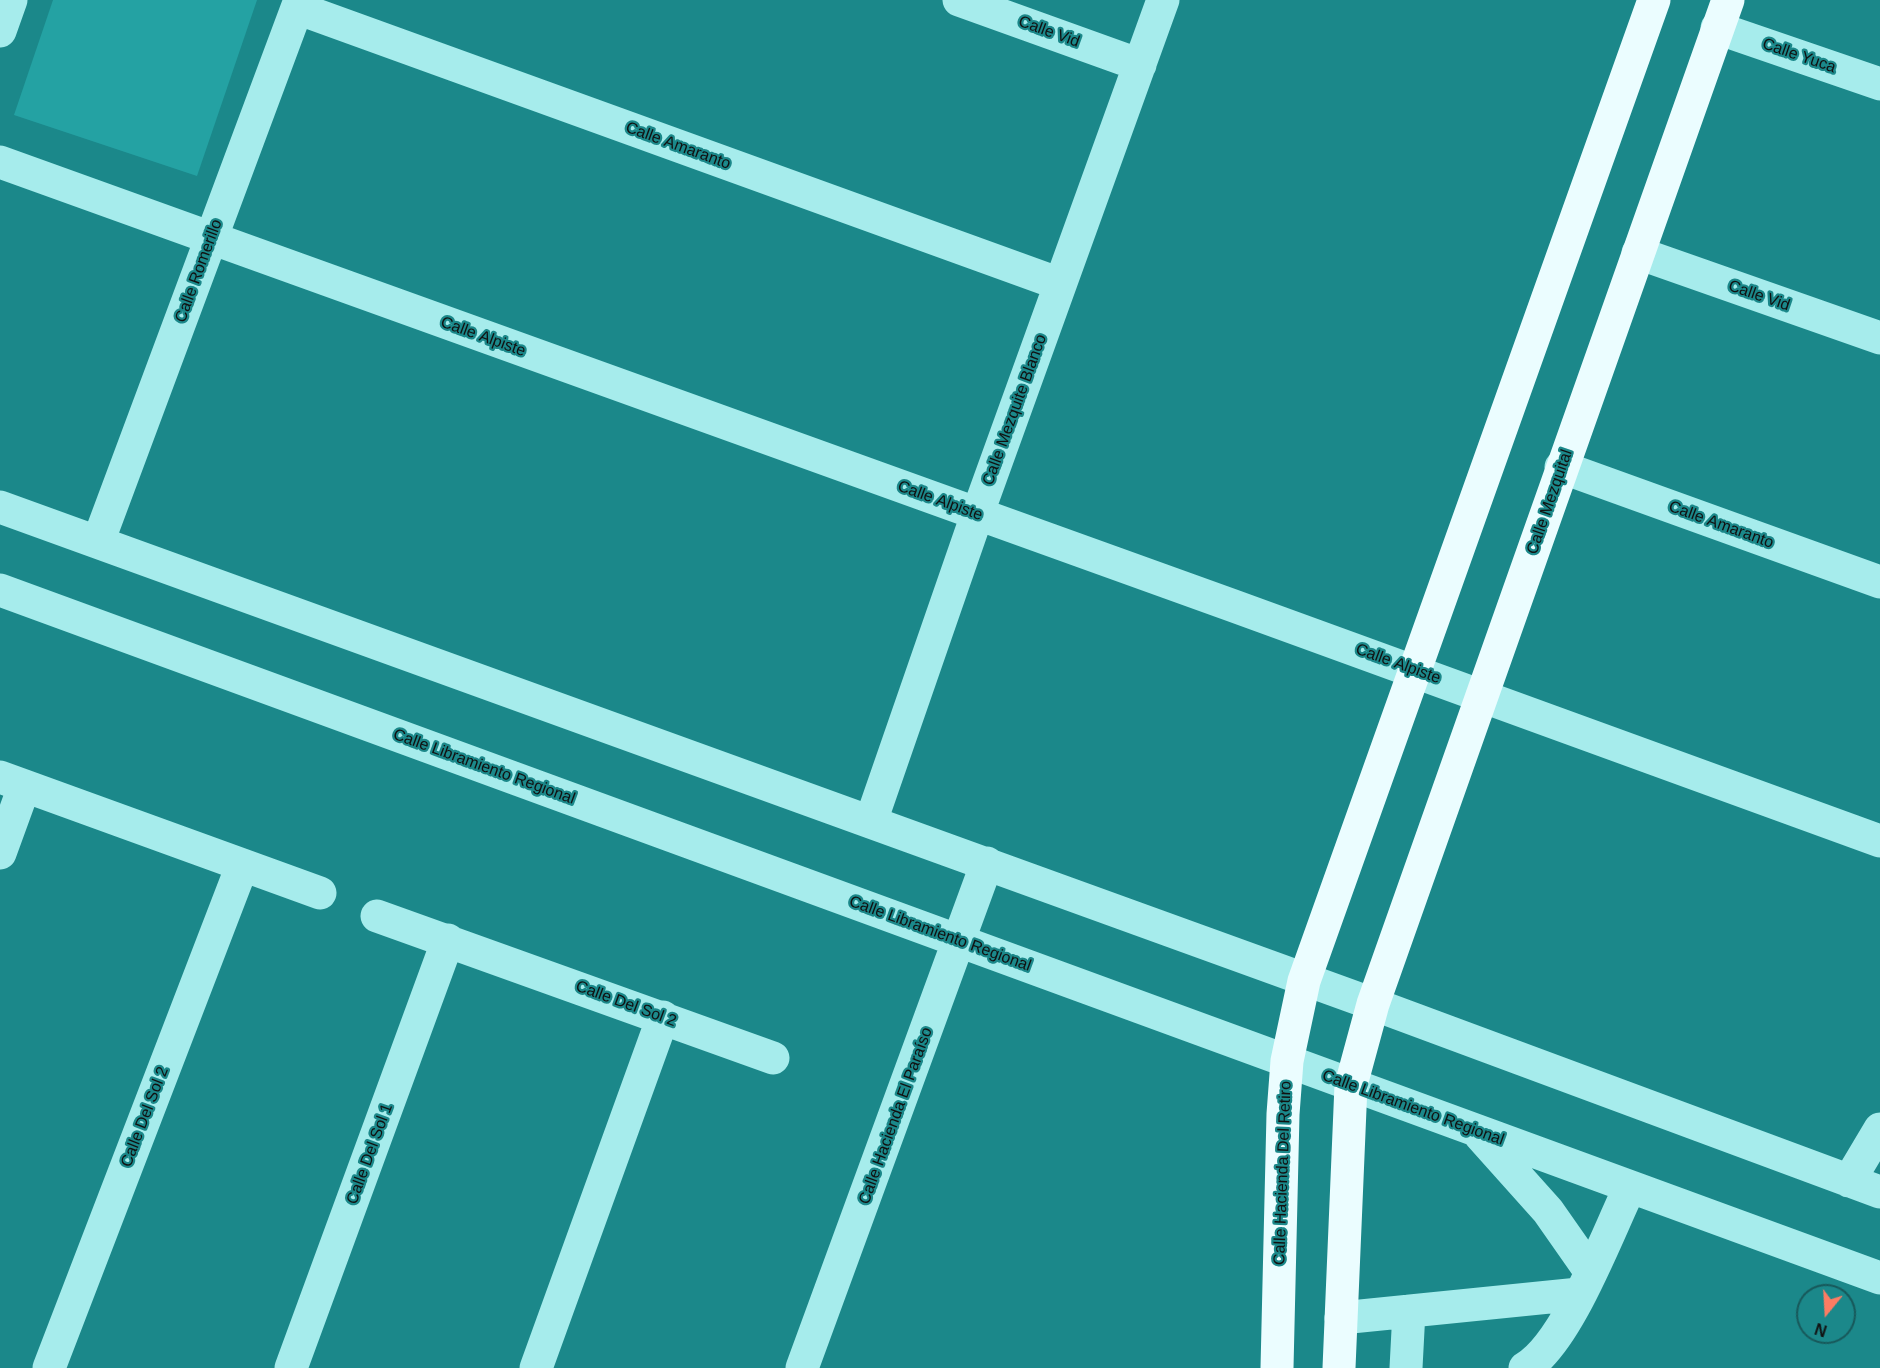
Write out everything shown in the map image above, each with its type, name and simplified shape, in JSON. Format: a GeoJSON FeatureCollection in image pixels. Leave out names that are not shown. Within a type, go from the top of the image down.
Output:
{"type":"FeatureCollection","features":[{"type":"Feature","properties":{"kind":"main road"},"geometry":{"type":"LineString","coordinates":[[1304,981],[1654,0]]}},
{"type":"Feature","properties":{"kind":"main road","name":"Calle Mezquital"},"geometry":{"type":"LineString","coordinates":[[1373,1004],[1723,14]]}},
{"type":"Feature","properties":{"kind":"main road","name":"Calle Hacienda Del Retiro"},"geometry":{"type":"LineString","coordinates":[[1278,1368],[1287,1061],[1304,981]]}},
{"type":"Feature","properties":{"kind":"main road"},"geometry":{"type":"LineString","coordinates":[[1339,1368],[1352,1085],[1373,1004]]}},
{"type":"Feature","properties":{"kind":"street"},"geometry":{"type":"LineString","coordinates":[[0,30],[11,0]]}},
{"type":"Feature","properties":{"kind":"street","name":"Calle Vid"},"geometry":{"type":"LineString","coordinates":[[959,0],[1140,65]]}},
{"type":"Feature","properties":{"kind":"street","name":"Calle Mezquite Blanco"},"geometry":{"type":"LineString","coordinates":[[871,821],[977,515],[1163,0]]}},
{"type":"Feature","properties":{"kind":"street","name":"Calle Romerillo"},"geometry":{"type":"LineString","coordinates":[[98,542],[298,4]]}},
{"type":"Feature","properties":{"kind":"street","name":"Calle Amaranto"},"geometry":{"type":"LineString","coordinates":[[298,4],[1060,284]]}},
{"type":"Feature","properties":{"kind":"street","name":"Calle Yuca"},"geometry":{"type":"LineString","coordinates":[[1723,14],[1880,84]]}},
{"type":"Feature","properties":{"kind":"street","name":"Calle Alpiste"},"geometry":{"type":"LineString","coordinates":[[0,162],[977,515],[1414,669],[1880,841]]}},
{"type":"Feature","properties":{"kind":"street","name":"Calle Vid"},"geometry":{"type":"LineString","coordinates":[[1638,253],[1880,338]]}},
{"type":"Feature","properties":{"kind":"street","name":"Calle Amaranto"},"geometry":{"type":"LineString","coordinates":[[1561,467],[1880,582]]}},
{"type":"Feature","properties":{"kind":"street"},"geometry":{"type":"LineString","coordinates":[[0,507],[987,863],[1880,1192]]}},
{"type":"Feature","properties":{"kind":"street","name":"Calle Libramiento Regional"},"geometry":{"type":"LineString","coordinates":[[0,590],[1880,1278]]}},
{"type":"Feature","properties":{"kind":"street"},"geometry":{"type":"LineString","coordinates":[[0,853],[12,782],[320,893]]}},
{"type":"Feature","properties":{"kind":"street","name":"Calle Hacienda El Paraíso"},"geometry":{"type":"LineString","coordinates":[[802,1368],[960,942],[987,863]]}},
{"type":"Feature","properties":{"kind":"street","name":"Calle Del Sol 2"},"geometry":{"type":"LineString","coordinates":[[49,1368],[242,866]]}},
{"type":"Feature","properties":{"kind":"street","name":"Calle Del Sol 2"},"geometry":{"type":"LineString","coordinates":[[377,916],[773,1058]]}},
{"type":"Feature","properties":{"kind":"street","name":"Calle Del Sol 1"},"geometry":{"type":"LineString","coordinates":[[291,1368],[448,940]]}},
{"type":"Feature","properties":{"kind":"street"},"geometry":{"type":"LineString","coordinates":[[536,1368],[663,1017]]}},
{"type":"Feature","properties":{"kind":"street"},"geometry":{"type":"LineString","coordinates":[[1850,1181],[1880,1129]]}},
{"type":"Feature","properties":{"kind":"street"},"geometry":{"type":"LineString","coordinates":[[1477,1131],[1548,1211],[1585,1282]]}},
{"type":"Feature","properties":{"kind":"street"},"geometry":{"type":"LineString","coordinates":[[1525,1368],[1550,1345],[1585,1282],[1630,1187]]}},
{"type":"Feature","properties":{"kind":"street"},"geometry":{"type":"LineString","coordinates":[[1341,1318],[1409,1311],[1585,1282]]}},
{"type":"Feature","properties":{"kind":"street"},"geometry":{"type":"LineString","coordinates":[[1406,1368],[1409,1311]]}},
{"type":"Feature","properties":{"kind":"shaded area"},"geometry":{"type":"Polygon","coordinates":[[[53,0],[257,0],[197,176],[14,115],[53,0]]]}}]}
